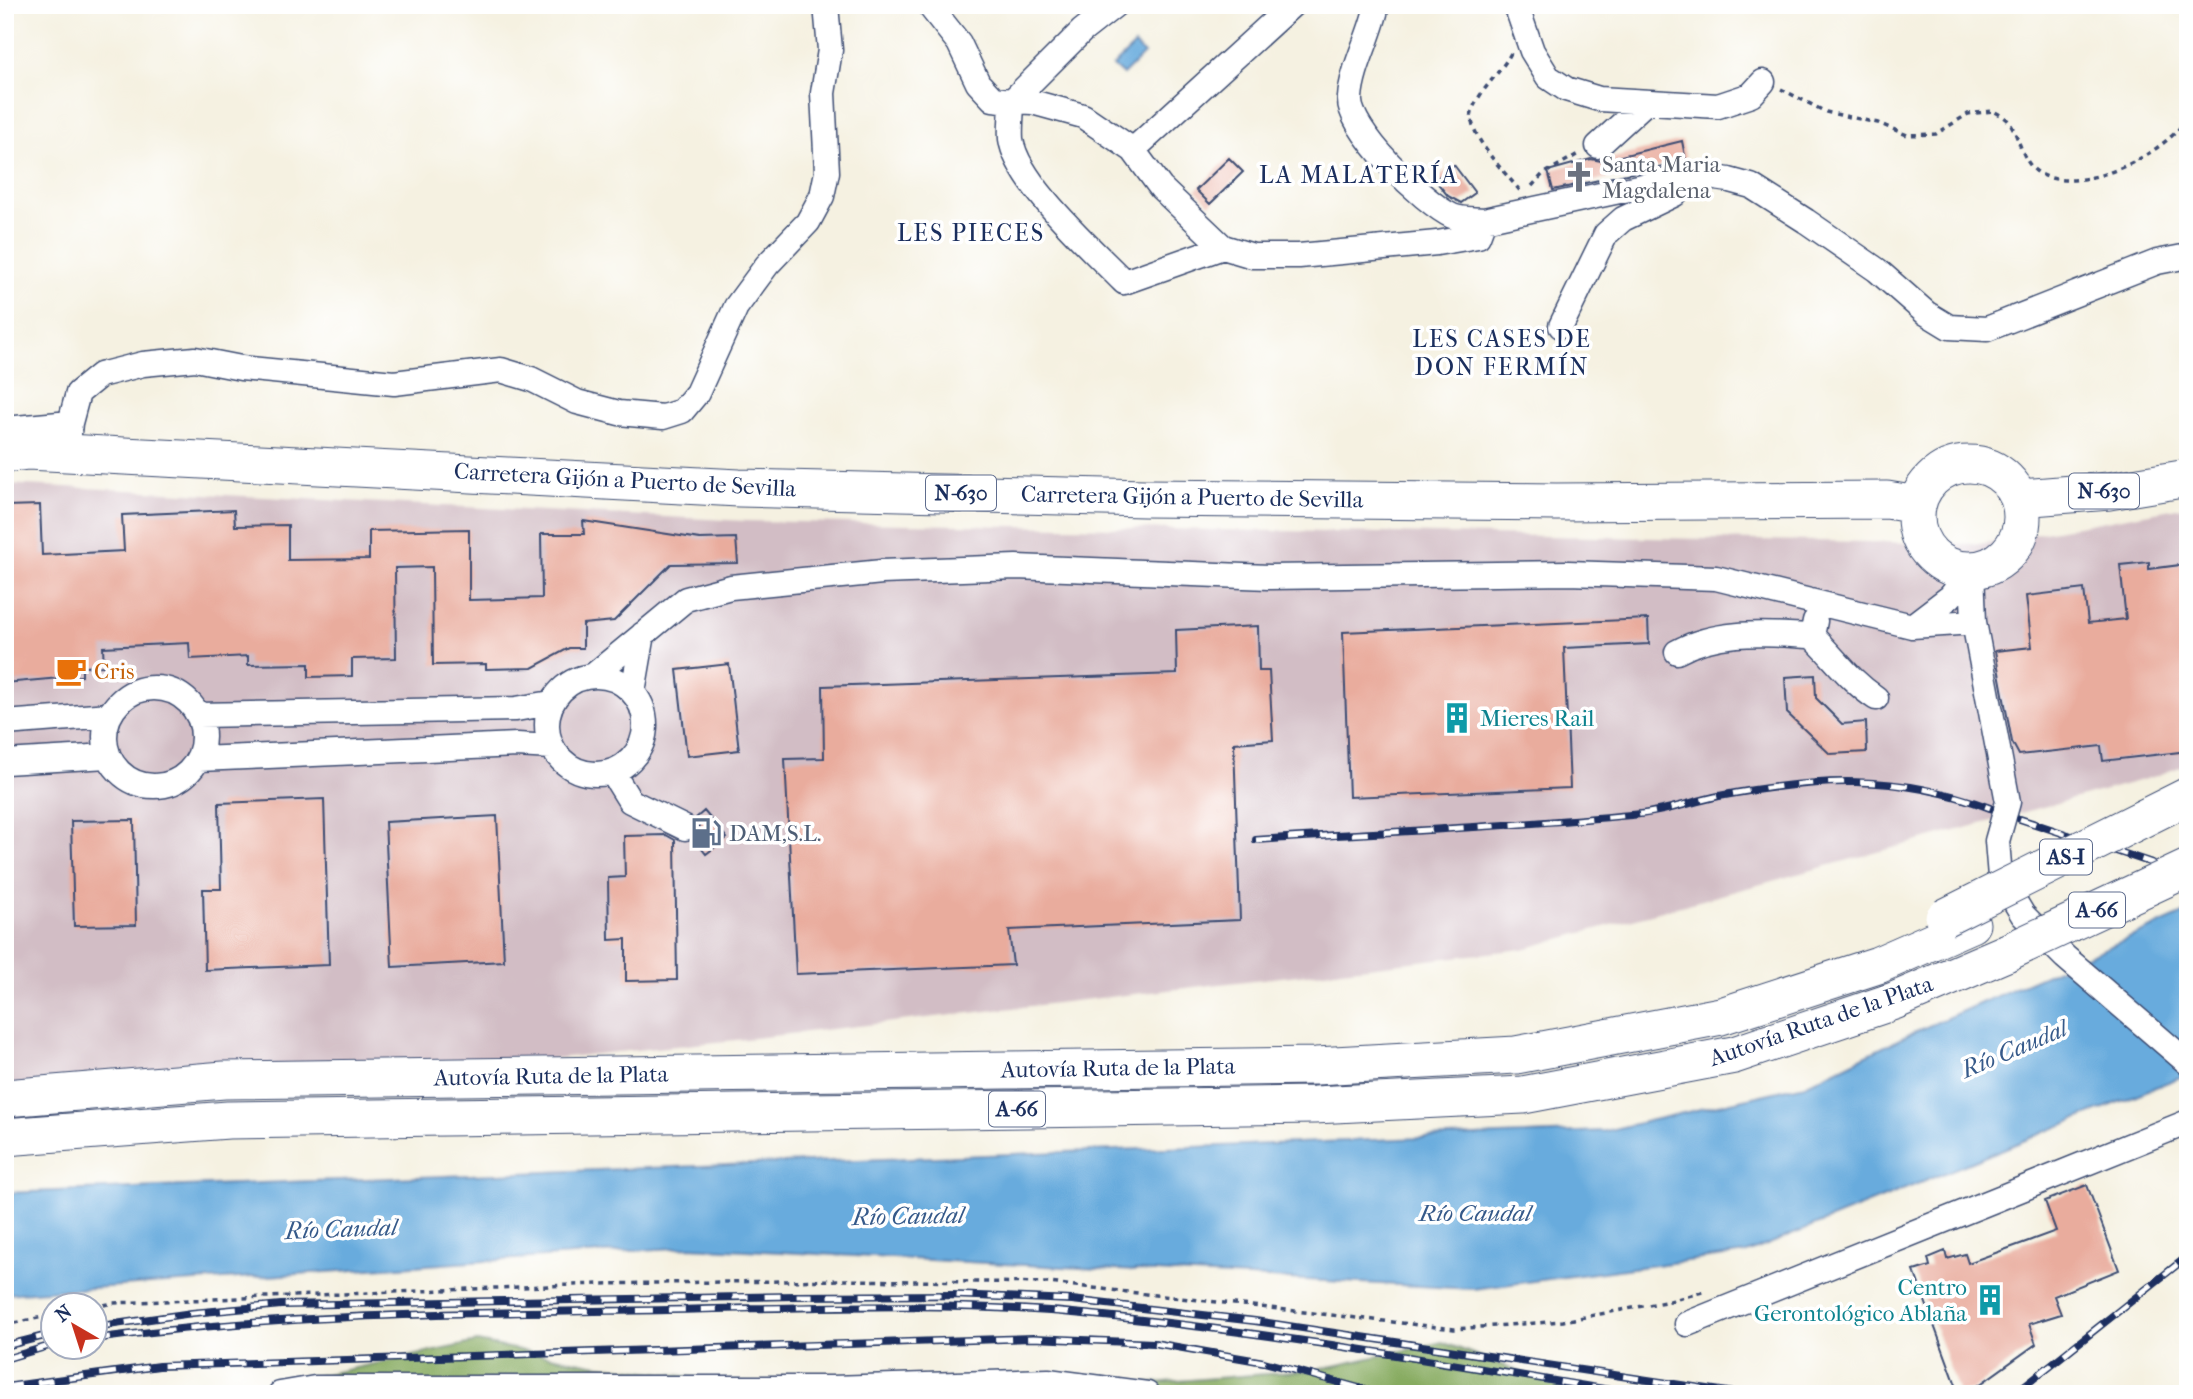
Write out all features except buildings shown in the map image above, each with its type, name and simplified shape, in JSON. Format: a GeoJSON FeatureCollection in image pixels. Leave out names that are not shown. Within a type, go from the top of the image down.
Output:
{"type":"FeatureCollection","features":[{"type":"Feature","properties":{"kind":"highway","name":"Carretera Gijón a Puerto de Sevilla"},"geometry":{"type":"LineString","coordinates":[[5,454],[28,451],[69,438],[739,488],[1173,498],[1556,502],[1887,500],[1917,505]]}},
{"type":"Feature","properties":{"kind":"highway"},"geometry":{"type":"LineString","coordinates":[[1980,464],[2004,476],[2020,498],[2023,523],[2014,546],[1996,563],[1972,570],[1948,566],[1928,551],[1917,529],[1917,505],[1929,481],[1952,466],[1980,464]]}},
{"type":"Feature","properties":{"kind":"highway","name":"N-630"},"geometry":{"type":"LineString","coordinates":[[2020,498],[2109,491],[2188,478]]}},
{"type":"Feature","properties":{"kind":"highway","name":"AS-I"},"geometry":{"type":"LineString","coordinates":[[1958,921],[2188,796]]}},
{"type":"Feature","properties":{"kind":"highway","name":"Autovía Ruta de la Plata"},"geometry":{"type":"LineString","coordinates":[[5,1098],[224,1080],[1317,1066],[1516,1055],[1721,1016],[1878,965],[1958,921],[2188,821]]}},
{"type":"Feature","properties":{"kind":"highway","name":"Autovía Ruta de la Plata"},"geometry":{"type":"LineString","coordinates":[[5,1137],[229,1120],[1314,1105],[1523,1096],[1734,1055],[1894,1001],[2006,953],[2188,868]]}},
{"type":"Feature","properties":{"kind":"street"},"geometry":{"type":"LineString","coordinates":[[5,429],[69,438],[78,393],[100,375],[143,365],[195,359],[241,368],[394,383],[501,370],[531,379],[577,402],[619,414],[663,417],[682,411],[697,393],[736,307],[766,265],[808,222],[822,196],[827,172],[822,93],[830,50],[826,5]]}},
{"type":"Feature","properties":{"kind":"street"},"geometry":{"type":"LineString","coordinates":[[1115,5],[1082,32],[1012,101],[1011,140],[1023,171],[1061,217],[1124,282],[1223,247]]}},
{"type":"Feature","properties":{"kind":"street"},"geometry":{"type":"LineString","coordinates":[[1133,150],[1292,5]]}},
{"type":"Feature","properties":{"kind":"street"},"geometry":{"type":"LineString","coordinates":[[1377,5],[1349,99],[1351,115],[1366,136],[1424,198],[1454,217],[1484,220],[1684,177],[1706,177],[1751,186],[1877,270],[1926,313],[1949,327],[1987,329],[2157,262],[2188,256]]}},
{"type":"Feature","properties":{"kind":"street"},"geometry":{"type":"LineString","coordinates":[[1516,5],[1532,51],[1548,77],[1566,89],[1599,99],[1718,106],[1751,95],[1763,82]]}},
{"type":"Feature","properties":{"kind":"street"},"geometry":{"type":"LineString","coordinates":[[932,8],[959,43],[978,83],[993,99],[1032,102],[1083,116],[1133,150],[1161,188],[1223,247],[1254,256],[1299,256],[1437,243],[1478,236],[1484,220]]}},
{"type":"Feature","properties":{"kind":"street"},"geometry":{"type":"LineString","coordinates":[[1598,146],[1646,102]]}},
{"type":"Feature","properties":{"kind":"street"},"geometry":{"type":"LineString","coordinates":[[1561,326],[1606,234],[1623,219],[1675,194],[1684,177]]}},
{"type":"Feature","properties":{"kind":"street"},"geometry":{"type":"LineString","coordinates":[[594,675],[686,599],[731,587],[882,572],[1016,567],[1269,577],[1568,573],[1716,578],[1912,626],[1974,622]]}},
{"type":"Feature","properties":{"kind":"street"},"geometry":{"type":"LineString","coordinates":[[1972,570],[1974,622],[2008,802],[1997,841],[2000,877],[2023,915],[2066,957],[2188,1063]]}},
{"type":"Feature","properties":{"kind":"street"},"geometry":{"type":"LineString","coordinates":[[1912,626],[1950,597],[1972,570]]}},
{"type":"Feature","properties":{"kind":"street"},"geometry":{"type":"LineString","coordinates":[[1812,636],[1820,604]]}},
{"type":"Feature","properties":{"kind":"street"},"geometry":{"type":"LineString","coordinates":[[1677,652],[1692,643],[1746,633],[1812,636],[1837,659],[1854,684],[1876,698]]}},
{"type":"Feature","properties":{"kind":"street"},"geometry":{"type":"LineString","coordinates":[[633,692],[643,634]]}},
{"type":"Feature","properties":{"kind":"street"},"geometry":{"type":"LineString","coordinates":[[594,675],[618,680],[633,692],[643,709],[646,728],[641,747],[629,762],[612,772],[593,775],[574,770],[558,758],[551,747],[546,723],[551,703],[563,687],[580,677],[594,675]]}},
{"type":"Feature","properties":{"kind":"street"},"geometry":{"type":"LineString","coordinates":[[158,687],[176,692],[192,704],[199,715],[204,740],[199,759],[187,774],[170,784],[151,787],[132,782],[116,770],[108,756],[104,735],[109,715],[121,699],[138,690],[158,687]]}},
{"type":"Feature","properties":{"kind":"street"},"geometry":{"type":"LineString","coordinates":[[199,715],[516,709],[551,703]]}},
{"type":"Feature","properties":{"kind":"street"},"geometry":{"type":"LineString","coordinates":[[5,723],[109,715]]}},
{"type":"Feature","properties":{"kind":"street"},"geometry":{"type":"LineString","coordinates":[[199,759],[517,745],[551,747]]}},
{"type":"Feature","properties":{"kind":"street"},"geometry":{"type":"LineString","coordinates":[[5,762],[108,756]]}},
{"type":"Feature","properties":{"kind":"street"},"geometry":{"type":"LineString","coordinates":[[612,772],[630,801],[685,828]]}},
{"type":"Feature","properties":{"kind":"street"},"geometry":{"type":"LineString","coordinates":[[1687,1324],[2188,1122]]}},
{"type":"Feature","properties":{"kind":"street"},"geometry":{"type":"LineString","coordinates":[[280,1394],[315,1388],[832,1388],[1048,1381],[1147,1394]]}},
{"type":"Feature","properties":{"kind":"path"},"geometry":{"type":"LineString","coordinates":[[1513,41],[1507,60],[1473,109],[1471,122],[1475,135],[1522,193]]}},
{"type":"Feature","properties":{"kind":"path"},"geometry":{"type":"LineString","coordinates":[[1763,82],[1826,112],[1878,122],[1907,135],[1936,134],[1968,114],[1993,111],[2010,121],[2034,170],[2050,177],[2075,178],[2112,173],[2152,152],[2188,117]]}},
{"type":"Feature","properties":{"kind":"path"},"geometry":{"type":"LineString","coordinates":[[1543,173],[1586,149],[1598,146]]}},
{"type":"Feature","properties":{"kind":"path"},"geometry":{"type":"LineString","coordinates":[[108,1304],[598,1284],[844,1280],[1049,1283],[1454,1329],[1563,1321],[1670,1301],[1709,1290]]}},
{"type":"Feature","properties":{"kind":"path"},"geometry":{"type":"LineString","coordinates":[[5,1325],[38,1318]]}},
{"type":"Feature","properties":{"kind":"shaded area"},"geometry":{"type":"Polygon","coordinates":[[[5,484],[747,521],[1979,544],[2188,506],[2188,764],[2153,777],[1523,949],[746,1039],[5,1114],[5,484]]]}},
{"type":"Feature","properties":{"kind":"green space"},"geometry":{"type":"Polygon","coordinates":[[[477,1342],[592,1364],[826,1394],[233,1394],[477,1342]]]}},
{"type":"Feature","properties":{"kind":"green space"},"geometry":{"type":"Polygon","coordinates":[[[1442,1342],[1577,1394],[1014,1394],[1316,1370],[1442,1342]]]}},
{"type":"Feature","properties":{"kind":"water"},"geometry":{"type":"Polygon","coordinates":[[[1135,45],[1144,54],[1123,75],[1113,66],[1135,45]]]}},
{"type":"Feature","properties":{"kind":"water","name":"Río Caudal"},"geometry":{"type":"Polygon","coordinates":[[[2188,912],[2188,1074],[1747,1253],[1473,1289],[689,1247],[5,1294],[5,1193],[1605,1131],[1805,1085],[1908,1035],[2188,912]]]}},
{"type":"Feature","properties":{"kind":"railway"},"geometry":{"type":"LineString","coordinates":[[1256,840],[1631,815],[1719,796],[1789,785],[1823,783],[1889,784],[1956,797],[1990,808]]}},
{"type":"Feature","properties":{"kind":"railway"},"geometry":{"type":"LineString","coordinates":[[2020,819],[2188,875]]}},
{"type":"Feature","properties":{"kind":"railway"},"geometry":{"type":"LineString","coordinates":[[2014,1394],[2188,1256]]}},
{"type":"Feature","properties":{"kind":"railway"},"geometry":{"type":"LineString","coordinates":[[108,1325],[192,1313],[281,1305],[953,1295],[1072,1300],[1255,1321],[1741,1394]]}},
{"type":"Feature","properties":{"kind":"railway"},"geometry":{"type":"LineString","coordinates":[[108,1337],[237,1324],[381,1316],[821,1307],[973,1307],[1073,1313],[1214,1329],[1635,1394]]}},
{"type":"Feature","properties":{"kind":"railway"},"geometry":{"type":"LineString","coordinates":[[5,1346],[38,1338]]}},
{"type":"Feature","properties":{"kind":"railway"},"geometry":{"type":"LineString","coordinates":[[5,1387],[159,1366],[1033,1338],[1154,1343],[1264,1362],[1381,1394]]}},
{"type":"Feature","properties":{"kind":"railway"},"geometry":{"type":"LineString","coordinates":[[5,1359],[38,1349]]}},
{"type":"Feature","properties":{"kind":"place","name":"Santa Maria Magdalena"},"geometry":{"type":"Point","coordinates":[1579,177]}},
{"type":"Feature","properties":{"kind":"place","name":"Cris"},"geometry":{"type":"Point","coordinates":[71,671]}},
{"type":"Feature","properties":{"kind":"place","name":"Mieres Rail"},"geometry":{"type":"Point","coordinates":[1457,718]}},
{"type":"Feature","properties":{"kind":"place","name":"DAM,S.L."},"geometry":{"type":"Point","coordinates":[706,833]}},
{"type":"Feature","properties":{"kind":"place","name":"Centro Gerontológico Ablaña"},"geometry":{"type":"Point","coordinates":[1990,1300]}},
{"type":"Feature","properties":{"kind":"district","name":"LA MALATERÍA"},"geometry":{"type":"Point","coordinates":[1359,175]}},
{"type":"Feature","properties":{"kind":"district","name":"LES PIECES"},"geometry":{"type":"Point","coordinates":[971,233]}},
{"type":"Feature","properties":{"kind":"district","name":"LES CASES DE DON FERMÍN"},"geometry":{"type":"Point","coordinates":[1502,353]}}]}
